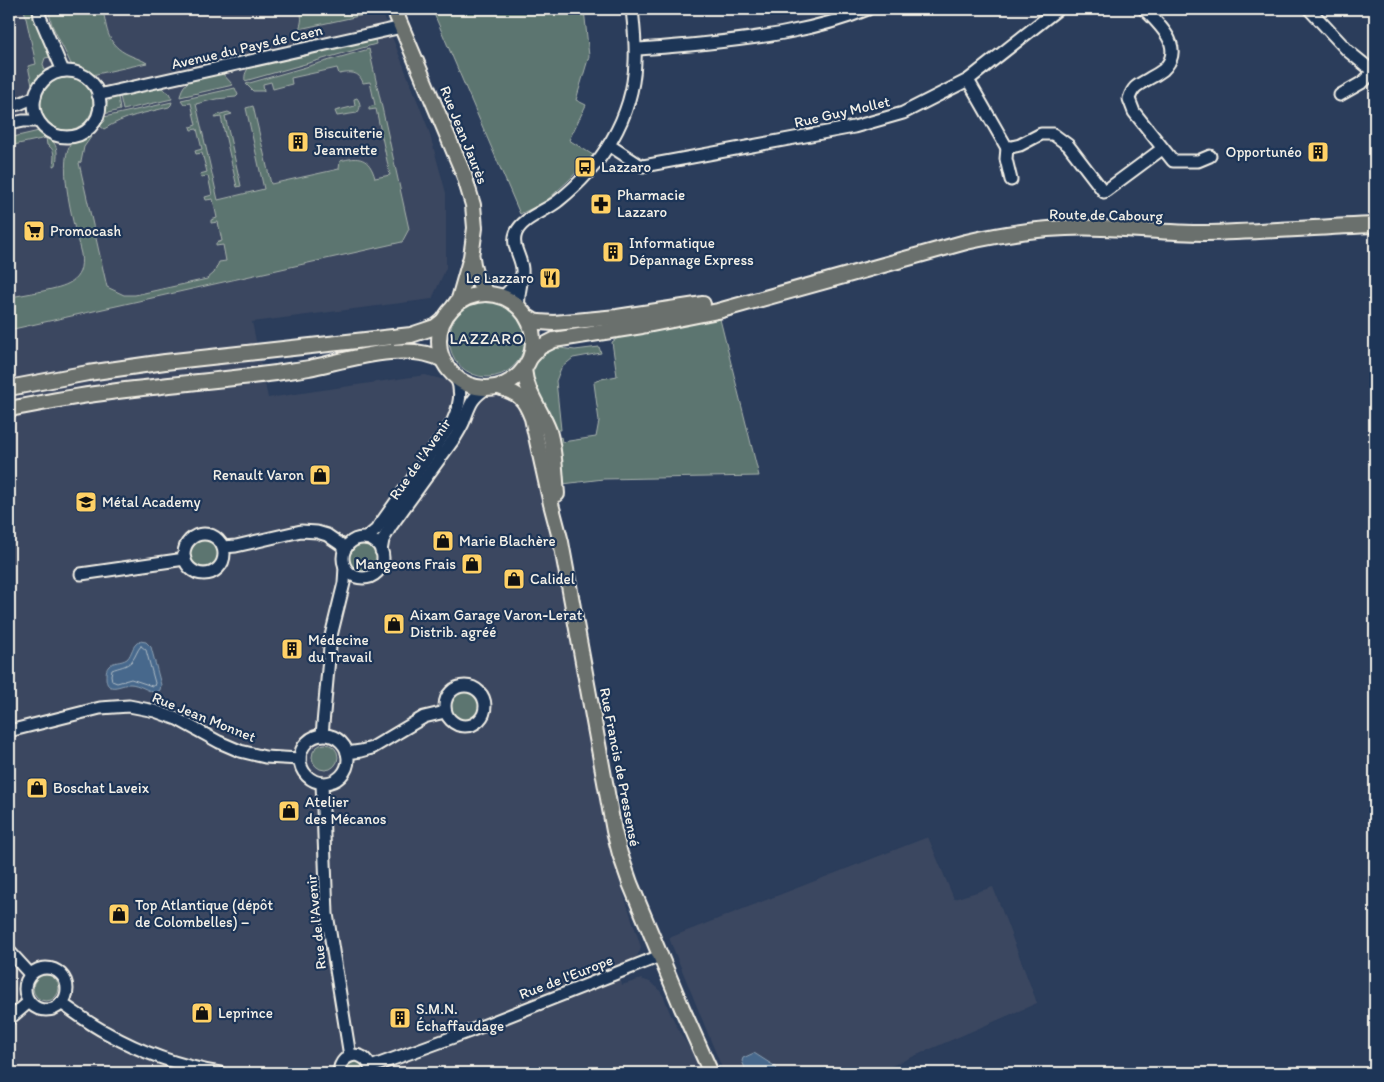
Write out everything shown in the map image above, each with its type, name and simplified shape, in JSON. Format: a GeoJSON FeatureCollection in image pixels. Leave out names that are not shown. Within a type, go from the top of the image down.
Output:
{"type":"FeatureCollection","features":[{"type":"Feature","properties":{"kind":"main road","name":"Rue Jean Jaurès"},"geometry":{"type":"LineString","coordinates":[[394,9],[469,188],[473,205],[475,228],[472,257],[459,299],[454,306]]}},
{"type":"Feature","properties":{"kind":"main road","name":"Route de Cabourg"},"geometry":{"type":"LineString","coordinates":[[784,292],[966,242],[1002,234],[1054,229],[1100,228],[1203,233],[1375,225]]}},
{"type":"Feature","properties":{"kind":"main road"},"geometry":{"type":"LineString","coordinates":[[472,257],[477,281],[484,290],[514,303],[523,312],[539,322],[571,322],[655,312],[784,292]]}},
{"type":"Feature","properties":{"kind":"main road"},"geometry":{"type":"LineString","coordinates":[[493,387],[513,380],[540,347],[554,340],[642,326],[718,311],[784,292]]}},
{"type":"Feature","properties":{"kind":"main road"},"geometry":{"type":"LineString","coordinates":[[9,388],[88,373],[165,362],[411,335],[435,327],[444,320],[454,306],[470,297],[495,295]]}},
{"type":"Feature","properties":{"kind":"main road"},"geometry":{"type":"LineString","coordinates":[[523,312],[531,326],[533,336],[526,384],[543,418],[552,444],[561,542]]}},
{"type":"Feature","properties":{"kind":"main road"},"geometry":{"type":"LineString","coordinates":[[444,320],[439,340],[443,360],[448,369],[461,381],[474,386],[493,387],[515,392],[528,407],[561,542]]}},
{"type":"Feature","properties":{"kind":"main road"},"geometry":{"type":"LineString","coordinates":[[9,409],[108,392],[292,370],[382,353],[421,352],[435,355],[443,360]]}},
{"type":"Feature","properties":{"kind":"main road","name":"Rue Francis de Pressensé"},"geometry":{"type":"LineString","coordinates":[[561,542],[614,831],[620,854],[630,883],[710,1073]]}},
{"type":"Feature","properties":{"kind":"street"},"geometry":{"type":"LineString","coordinates":[[39,9],[40,17],[63,71]]}},
{"type":"Feature","properties":{"kind":"street"},"geometry":{"type":"LineString","coordinates":[[523,312],[518,301],[521,265],[514,240],[517,230],[526,220],[552,206],[576,186],[600,159],[609,145],[628,107],[636,49],[632,9]]}},
{"type":"Feature","properties":{"kind":"street"},"geometry":{"type":"LineString","coordinates":[[636,49],[751,38],[801,29],[852,16],[868,9]]}},
{"type":"Feature","properties":{"kind":"street","name":"Rue Guy Mollet"},"geometry":{"type":"LineString","coordinates":[[609,145],[643,166],[854,127],[904,113],[968,80],[1058,9]]}},
{"type":"Feature","properties":{"kind":"street"},"geometry":{"type":"LineString","coordinates":[[1309,9],[1348,52],[1374,72],[1345,96]]}},
{"type":"Feature","properties":{"kind":"street"},"geometry":{"type":"LineString","coordinates":[[1147,13],[1169,38],[1172,56],[1163,70],[1132,89],[1129,99],[1134,112],[1172,160],[1198,161],[1210,156]]}},
{"type":"Feature","properties":{"kind":"street","name":"Avenue du Pays de Caen"},"geometry":{"type":"LineString","coordinates":[[98,95],[402,27]]}},
{"type":"Feature","properties":{"kind":"street"},"geometry":{"type":"LineString","coordinates":[[63,71],[81,75],[93,84],[98,95],[97,117],[84,132],[74,136],[64,137],[45,129],[38,120],[34,109],[35,97],[39,86],[54,74],[63,71]]}},
{"type":"Feature","properties":{"kind":"street"},"geometry":{"type":"LineString","coordinates":[[968,80],[1007,148],[1006,159],[1011,180]]}},
{"type":"Feature","properties":{"kind":"street"},"geometry":{"type":"LineString","coordinates":[[9,106],[35,97]]}},
{"type":"Feature","properties":{"kind":"street"},"geometry":{"type":"LineString","coordinates":[[9,124],[38,120]]}},
{"type":"Feature","properties":{"kind":"street"},"geometry":{"type":"LineString","coordinates":[[1007,148],[1020,145],[1041,134],[1053,134],[1068,146],[1104,192],[1162,149]]}},
{"type":"Feature","properties":{"kind":"street"},"geometry":{"type":"LineString","coordinates":[[495,295],[506,294],[521,278]]}},
{"type":"Feature","properties":{"kind":"street","name":"Rue de l'Avenir"},"geometry":{"type":"LineString","coordinates":[[366,538],[376,530],[452,423],[460,398],[456,377]]}},
{"type":"Feature","properties":{"kind":"street","name":"Rue de l'Avenir"},"geometry":{"type":"LineString","coordinates":[[382,551],[383,540],[391,526],[456,436],[471,401],[480,392],[493,387]]}},
{"type":"Feature","properties":{"kind":"street"},"geometry":{"type":"LineString","coordinates":[[223,547],[236,546],[301,531],[327,535],[346,548]]}},
{"type":"Feature","properties":{"kind":"street"},"geometry":{"type":"LineString","coordinates":[[200,534],[211,535],[223,547],[224,554],[222,560],[215,570],[209,573],[191,569],[185,559],[184,552],[189,540],[200,534]]}},
{"type":"Feature","properties":{"kind":"street"},"geometry":{"type":"LineString","coordinates":[[358,538],[366,538],[375,542],[382,551],[382,560],[380,568],[373,575],[357,576],[350,573],[343,557],[346,548],[351,542],[358,538]]}},
{"type":"Feature","properties":{"kind":"street"},"geometry":{"type":"LineString","coordinates":[[82,574],[185,559]]}},
{"type":"Feature","properties":{"kind":"street"},"geometry":{"type":"LineString","coordinates":[[322,735],[331,636],[340,602],[346,567]]}},
{"type":"Feature","properties":{"kind":"street"},"geometry":{"type":"LineString","coordinates":[[340,602],[350,588],[364,577]]}},
{"type":"Feature","properties":{"kind":"street","name":"Rue Jean Monnet"},"geometry":{"type":"LineString","coordinates":[[9,731],[100,708],[129,706],[155,711],[177,719],[219,742],[240,750],[265,757],[300,759]]}},
{"type":"Feature","properties":{"kind":"street"},"geometry":{"type":"LineString","coordinates":[[347,753],[372,748],[424,717],[445,712]]}},
{"type":"Feature","properties":{"kind":"street"},"geometry":{"type":"LineString","coordinates":[[322,735],[331,736],[338,740],[347,753],[347,768],[335,781],[322,783],[314,781],[306,775],[302,768],[300,759],[305,745],[310,739],[322,735]]}},
{"type":"Feature","properties":{"kind":"street","name":"Rue de l'Avenir"},"geometry":{"type":"LineString","coordinates":[[322,783],[327,914],[350,1056]]}},
{"type":"Feature","properties":{"kind":"street"},"geometry":{"type":"LineString","coordinates":[[9,951],[30,974]]}},
{"type":"Feature","properties":{"kind":"street","name":"Rue de l'Europe"},"geometry":{"type":"LineString","coordinates":[[371,1070],[660,956]]}},
{"type":"Feature","properties":{"kind":"street"},"geometry":{"type":"LineString","coordinates":[[41,968],[54,969],[59,972],[66,984],[67,990],[61,1003],[48,1010],[34,1007],[29,1002],[24,991],[30,974],[41,968]]}},
{"type":"Feature","properties":{"kind":"street"},"geometry":{"type":"LineString","coordinates":[[9,1019],[29,1002]]}},
{"type":"Feature","properties":{"kind":"street"},"geometry":{"type":"LineString","coordinates":[[61,1003],[106,1033],[142,1051],[173,1062],[220,1073]]}},
{"type":"Feature","properties":{"kind":"street"},"geometry":{"type":"LineString","coordinates":[[336,1072],[343,1062],[354,1055],[362,1057],[369,1063],[371,1070]]}},
{"type":"Feature","properties":{"kind":"shaded area"},"geometry":{"type":"Polygon","coordinates":[[[9,9],[381,9],[428,128],[446,193],[446,268],[432,299],[252,322],[268,398],[425,375],[517,398],[527,412],[572,594],[591,737],[620,883],[641,947],[632,964],[619,971],[622,985],[641,979],[650,982],[658,988],[683,1038],[705,1073],[9,1073],[9,9]]]}},
{"type":"Feature","properties":{"kind":"shaded area"},"geometry":{"type":"Polygon","coordinates":[[[928,837],[954,899],[993,887],[1037,1003],[875,1073],[724,1073],[669,938],[928,837]]]}},
{"type":"Feature","properties":{"kind":"green space"},"geometry":{"type":"Polygon","coordinates":[[[24,9],[33,9],[51,57],[45,58],[43,64],[45,71],[32,85],[28,66],[36,64],[24,9]]]}},
{"type":"Feature","properties":{"kind":"green space"},"geometry":{"type":"Polygon","coordinates":[[[48,9],[103,9],[109,36],[116,47],[147,63],[92,75],[71,64],[52,25],[48,9]]]}},
{"type":"Feature","properties":{"kind":"green space"},"geometry":{"type":"Polygon","coordinates":[[[298,9],[381,9],[382,11],[299,29],[302,19],[298,9]]]}},
{"type":"Feature","properties":{"kind":"green space"},"geometry":{"type":"Polygon","coordinates":[[[432,9],[584,9],[589,56],[576,100],[586,105],[569,140],[593,155],[545,202],[520,214],[432,9]]]}},
{"type":"Feature","properties":{"kind":"green space"},"geometry":{"type":"Polygon","coordinates":[[[375,39],[376,44],[245,81],[246,72],[252,66],[375,39]]]}},
{"type":"Feature","properties":{"kind":"green space"},"geometry":{"type":"Polygon","coordinates":[[[369,49],[409,229],[402,242],[9,330],[9,305],[11,297],[66,285],[77,277],[80,271],[81,254],[68,198],[65,167],[66,155],[70,145],[89,132],[92,135],[84,147],[81,162],[79,163],[107,287],[124,295],[135,295],[207,279],[214,273],[219,262],[226,261],[223,245],[216,246],[216,243],[222,241],[218,222],[211,223],[211,220],[217,218],[213,199],[206,200],[205,197],[212,195],[208,176],[201,177],[200,174],[207,172],[202,153],[196,154],[195,151],[202,149],[197,129],[191,130],[190,127],[196,125],[191,103],[184,104],[181,100],[235,88],[238,95],[236,97],[196,104],[218,200],[264,189],[246,108],[253,106],[271,184],[339,169],[340,161],[353,159],[366,162],[373,171],[375,178],[390,175],[376,109],[369,110],[369,107],[375,105],[370,82],[363,83],[359,76],[354,73],[339,74],[337,68],[291,78],[292,84],[273,89],[271,82],[263,84],[264,91],[253,91],[246,84],[369,49]]]}},
{"type":"Feature","properties":{"kind":"green space"},"geometry":{"type":"Polygon","coordinates":[[[222,73],[233,85],[180,97],[185,85],[190,81],[222,73]]]}},
{"type":"Feature","properties":{"kind":"green space"},"geometry":{"type":"Polygon","coordinates":[[[61,76],[71,76],[81,80],[89,88],[93,103],[89,118],[81,126],[71,130],[61,130],[51,126],[43,118],[39,108],[39,98],[43,88],[51,80],[61,76]]]}},
{"type":"Feature","properties":{"kind":"green space"},"geometry":{"type":"Polygon","coordinates":[[[160,87],[169,93],[172,99],[123,110],[120,96],[160,87]]]}},
{"type":"Feature","properties":{"kind":"green space"},"geometry":{"type":"Polygon","coordinates":[[[118,96],[120,110],[100,115],[106,103],[118,96]]]}},
{"type":"Feature","properties":{"kind":"green space"},"geometry":{"type":"Polygon","coordinates":[[[357,98],[360,106],[357,113],[337,116],[335,111],[355,106],[354,99],[357,98]]]}},
{"type":"Feature","properties":{"kind":"green space"},"geometry":{"type":"Polygon","coordinates":[[[172,102],[169,107],[127,118],[104,129],[100,126],[105,121],[104,117],[172,102]]]}},
{"type":"Feature","properties":{"kind":"green space"},"geometry":{"type":"Polygon","coordinates":[[[228,112],[232,114],[225,116],[241,186],[237,187],[221,117],[215,118],[217,115],[228,112]]]}},
{"type":"Feature","properties":{"kind":"green space"},"geometry":{"type":"Polygon","coordinates":[[[39,131],[47,135],[57,149],[56,165],[53,166],[53,151],[47,145],[46,138],[9,146],[9,138],[39,131]]]}},
{"type":"Feature","properties":{"kind":"green space"},"geometry":{"type":"Polygon","coordinates":[[[487,301],[502,304],[514,312],[522,324],[525,339],[522,354],[514,366],[502,374],[487,377],[472,374],[460,366],[452,354],[449,339],[452,324],[460,312],[472,304],[487,301]]]}},
{"type":"Feature","properties":{"kind":"green space"},"geometry":{"type":"Polygon","coordinates":[[[719,315],[759,476],[603,479],[563,484],[557,446],[558,439],[561,437],[562,442],[596,437],[599,421],[594,383],[596,380],[617,376],[612,342],[619,337],[719,315]]]}},
{"type":"Feature","properties":{"kind":"green space"},"geometry":{"type":"Polygon","coordinates":[[[552,347],[575,350],[599,347],[601,353],[573,358],[561,368],[556,381],[561,430],[558,430],[539,394],[534,392],[529,374],[533,363],[540,353],[552,347]]]}},
{"type":"Feature","properties":{"kind":"green space"},"geometry":{"type":"Polygon","coordinates":[[[204,539],[214,543],[218,553],[214,563],[204,567],[194,563],[190,553],[194,543],[204,539]]]}},
{"type":"Feature","properties":{"kind":"green space"},"geometry":{"type":"Polygon","coordinates":[[[363,542],[374,546],[378,557],[374,568],[363,572],[352,568],[348,557],[352,546],[363,542]]]}},
{"type":"Feature","properties":{"kind":"green space"},"geometry":{"type":"Polygon","coordinates":[[[465,691],[476,696],[481,707],[476,718],[465,723],[454,718],[449,707],[454,696],[465,691]]]}},
{"type":"Feature","properties":{"kind":"green space"},"geometry":{"type":"Polygon","coordinates":[[[325,744],[335,747],[338,757],[335,767],[325,770],[315,767],[312,757],[315,747],[325,744]]]}},
{"type":"Feature","properties":{"kind":"green space"},"geometry":{"type":"Polygon","coordinates":[[[46,975],[55,979],[59,988],[55,997],[46,1001],[37,997],[33,988],[37,979],[46,975]]]}},
{"type":"Feature","properties":{"kind":"green space"},"geometry":{"type":"Polygon","coordinates":[[[360,1058],[369,1073],[343,1073],[345,1064],[360,1058]]]}},
{"type":"Feature","properties":{"kind":"water"},"geometry":{"type":"Polygon","coordinates":[[[140,641],[146,642],[151,647],[161,685],[160,690],[156,693],[130,684],[115,687],[109,686],[106,677],[108,667],[113,663],[127,659],[135,645],[140,641]]]}},
{"type":"Feature","properties":{"kind":"water"},"geometry":{"type":"Polygon","coordinates":[[[754,1053],[776,1067],[778,1073],[747,1073],[742,1061],[743,1058],[754,1053]]]}},
{"type":"Feature","properties":{"kind":"place","name":"Biscuiterie Jeannette"},"geometry":{"type":"Point","coordinates":[298,142]}},
{"type":"Feature","properties":{"kind":"place","name":"Opportunéo"},"geometry":{"type":"Point","coordinates":[1318,152]}},
{"type":"Feature","properties":{"kind":"place","name":"Lazzaro"},"geometry":{"type":"Point","coordinates":[585,167]}},
{"type":"Feature","properties":{"kind":"place","name":"Pharmacie Lazzaro"},"geometry":{"type":"Point","coordinates":[601,204]}},
{"type":"Feature","properties":{"kind":"place","name":"Promocash"},"geometry":{"type":"Point","coordinates":[34,231]}},
{"type":"Feature","properties":{"kind":"place","name":"Informatique Dépannage Express"},"geometry":{"type":"Point","coordinates":[613,252]}},
{"type":"Feature","properties":{"kind":"place","name":"Le Lazzaro"},"geometry":{"type":"Point","coordinates":[550,278]}},
{"type":"Feature","properties":{"kind":"place","name":"Renault Varon"},"geometry":{"type":"Point","coordinates":[320,475]}},
{"type":"Feature","properties":{"kind":"place","name":"Métal Academy"},"geometry":{"type":"Point","coordinates":[86,502]}},
{"type":"Feature","properties":{"kind":"place","name":"Marie Blachère"},"geometry":{"type":"Point","coordinates":[443,541]}},
{"type":"Feature","properties":{"kind":"place","name":"Mangeons Frais"},"geometry":{"type":"Point","coordinates":[472,564]}},
{"type":"Feature","properties":{"kind":"place","name":"Calidel"},"geometry":{"type":"Point","coordinates":[514,579]}},
{"type":"Feature","properties":{"kind":"place","name":"Aixam Garage Varon-Lerat Distrib. agréé"},"geometry":{"type":"Point","coordinates":[394,624]}},
{"type":"Feature","properties":{"kind":"place","name":"Médecine du Travail"},"geometry":{"type":"Point","coordinates":[292,649]}},
{"type":"Feature","properties":{"kind":"place","name":"Boschat Laveix"},"geometry":{"type":"Point","coordinates":[37,788]}},
{"type":"Feature","properties":{"kind":"place","name":"Atelier des Mécanos"},"geometry":{"type":"Point","coordinates":[289,811]}},
{"type":"Feature","properties":{"kind":"place","name":"Top Atlantique (dépôt de Colombelles) –"},"geometry":{"type":"Point","coordinates":[119,914]}},
{"type":"Feature","properties":{"kind":"place","name":"Leprince"},"geometry":{"type":"Point","coordinates":[202,1013]}},
{"type":"Feature","properties":{"kind":"place","name":"S.M.N. Échaffaudage"},"geometry":{"type":"Point","coordinates":[400,1018]}},
{"type":"Feature","properties":{"kind":"district","name":"LAZZARO"},"geometry":{"type":"Point","coordinates":[487,338]}}]}
